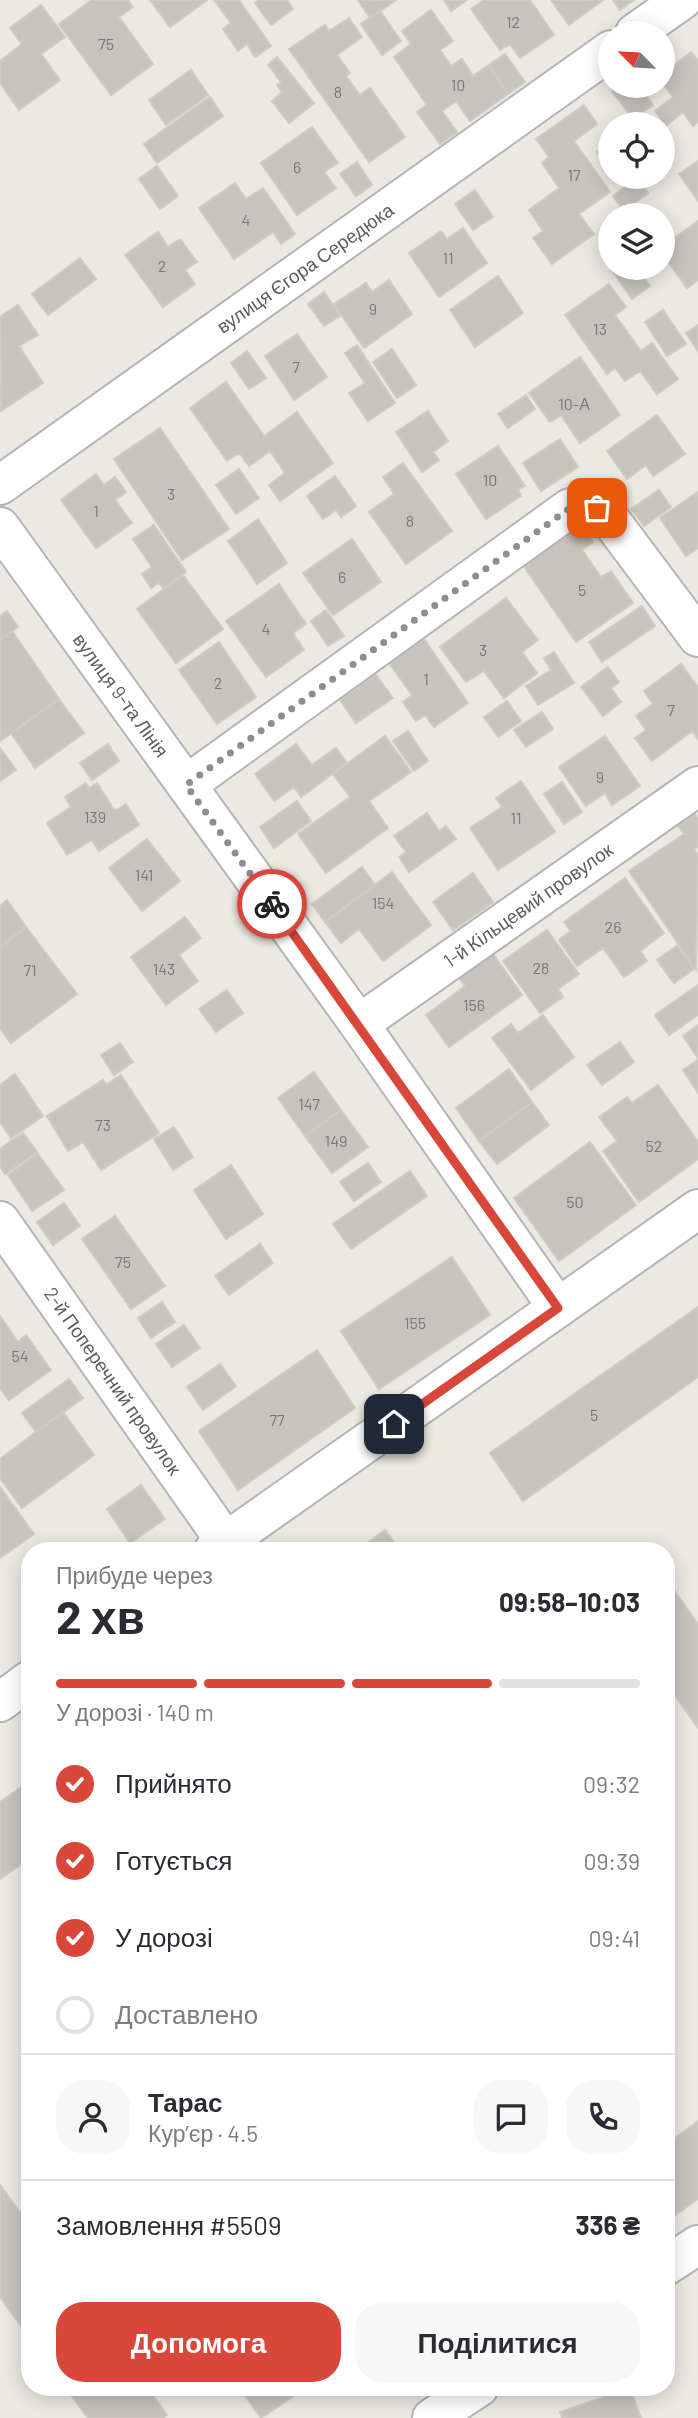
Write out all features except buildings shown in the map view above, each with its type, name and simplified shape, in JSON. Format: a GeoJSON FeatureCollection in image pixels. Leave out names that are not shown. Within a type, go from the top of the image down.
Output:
{"type":"FeatureCollection","features":[{"type":"Feature","properties":{"kind":"street"},"geometry":{"type":"LineString","coordinates":[[652,21],[681,0]]}},
{"type":"Feature","properties":{"kind":"street","name":"вулиця Єгора Середюка"},"geometry":{"type":"LineString","coordinates":[[0,485],[598,59]]}},
{"type":"Feature","properties":{"kind":"street"},"geometry":{"type":"LineString","coordinates":[[186,785],[570,508],[582,505],[597,508],[606,514],[698,637]]}},
{"type":"Feature","properties":{"kind":"street","name":"вулиця 9-та Лінія"},"geometry":{"type":"LineString","coordinates":[[0,527],[359,1024],[558,1308]]}},
{"type":"Feature","properties":{"kind":"street","name":"1-й Кільцевий провулок"},"geometry":{"type":"LineString","coordinates":[[359,1024],[698,786]]}},
{"type":"Feature","properties":{"kind":"street"},"geometry":{"type":"LineString","coordinates":[[226,1542],[698,1209]]}},
{"type":"Feature","properties":{"kind":"street","name":"2-й Поперечний провулок"},"geometry":{"type":"LineString","coordinates":[[0,1221],[217,1542]]}},
{"type":"Feature","properties":{"kind":"street"},"geometry":{"type":"LineString","coordinates":[[0,1702],[21,1687]]}},
{"type":"Feature","properties":{"kind":"street"},"geometry":{"type":"LineString","coordinates":[[675,2260],[698,2245]]}},
{"type":"Feature","properties":{"kind":"street"},"geometry":{"type":"LineString","coordinates":[[432,2418],[465,2396]]}},
{"type":"Feature","properties":{"kind":"way so far"},"geometry":{"type":"LineString","coordinates":[[272,904],[186,785],[570,508],[582,505],[597,508]]}},
{"type":"Feature","properties":{"kind":"route"},"geometry":{"type":"LineString","coordinates":[[272,904],[558,1308],[394,1424]]}}]}
